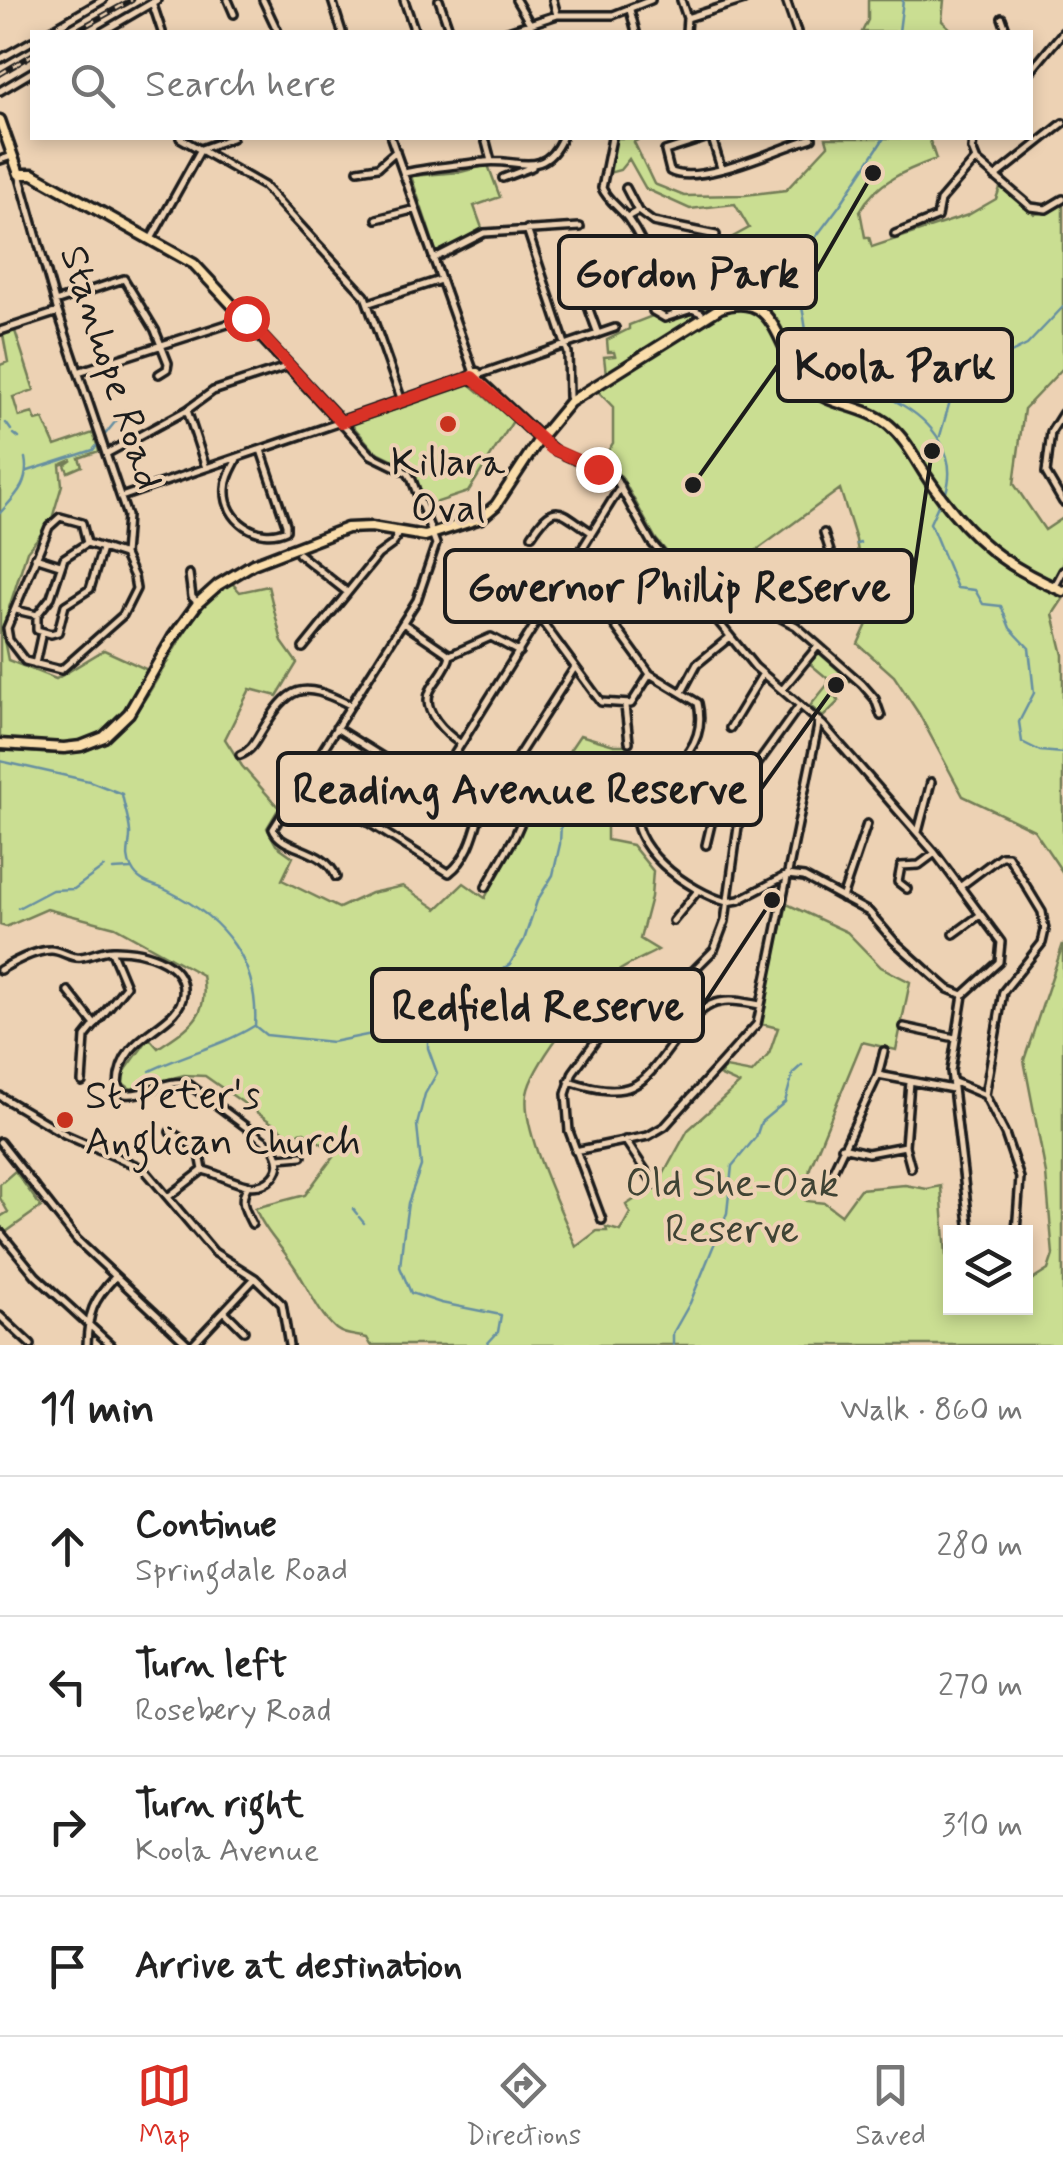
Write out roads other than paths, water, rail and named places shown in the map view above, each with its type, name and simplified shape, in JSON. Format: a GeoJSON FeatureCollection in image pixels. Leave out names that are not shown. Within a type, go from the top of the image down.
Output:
{"type":"FeatureCollection","features":[{"type":"Feature","properties":{"kind":"main road","name":"Stanhope Road"},"geometry":{"type":"LineString","coordinates":[[0,120],[18,174]]}},
{"type":"Feature","properties":{"kind":"main road"},"geometry":{"type":"LineString","coordinates":[[18,174],[31,173],[200,269],[341,422],[475,376],[540,438]]}},
{"type":"Feature","properties":{"kind":"main road"},"geometry":{"type":"LineString","coordinates":[[0,744],[64,748],[104,737],[129,713],[173,637],[198,603],[218,585],[253,564],[296,544],[358,526],[432,535],[487,514],[540,438],[585,390],[718,306],[746,302],[762,308],[774,319],[796,372],[816,392],[865,410],[891,426],[977,541],[1023,572],[1059,589]]}},
{"type":"Feature","properties":{"kind":"street"},"geometry":{"type":"LineString","coordinates":[[51,30],[103,0]]}},
{"type":"Feature","properties":{"kind":"street"},"geometry":{"type":"LineString","coordinates":[[228,0],[234,14]]}},
{"type":"Feature","properties":{"kind":"street"},"geometry":{"type":"LineString","coordinates":[[263,0],[277,30]]}},
{"type":"Feature","properties":{"kind":"street"},"geometry":{"type":"LineString","coordinates":[[332,0],[341,30]]}},
{"type":"Feature","properties":{"kind":"street"},"geometry":{"type":"LineString","coordinates":[[404,0],[415,30]]}},
{"type":"Feature","properties":{"kind":"street"},"geometry":{"type":"LineString","coordinates":[[439,0],[449,30]]}},
{"type":"Feature","properties":{"kind":"street"},"geometry":{"type":"LineString","coordinates":[[516,0],[534,30]]}},
{"type":"Feature","properties":{"kind":"street"},"geometry":{"type":"LineString","coordinates":[[552,0],[557,15]]}},
{"type":"Feature","properties":{"kind":"street"},"geometry":{"type":"LineString","coordinates":[[512,30],[557,15],[610,16],[651,0]]}},
{"type":"Feature","properties":{"kind":"street"},"geometry":{"type":"LineString","coordinates":[[680,0],[687,18],[686,30]]}},
{"type":"Feature","properties":{"kind":"street"},"geometry":{"type":"LineString","coordinates":[[687,18],[744,0]]}},
{"type":"Feature","properties":{"kind":"street"},"geometry":{"type":"LineString","coordinates":[[786,0],[796,30]]}},
{"type":"Feature","properties":{"kind":"street"},"geometry":{"type":"LineString","coordinates":[[105,30],[155,1],[162,30]]}},
{"type":"Feature","properties":{"kind":"street"},"geometry":{"type":"LineString","coordinates":[[630,10],[635,30]]}},
{"type":"Feature","properties":{"kind":"street"},"geometry":{"type":"LineString","coordinates":[[1002,18],[1007,30]]}},
{"type":"Feature","properties":{"kind":"street"},"geometry":{"type":"LineString","coordinates":[[1033,68],[1063,32]]}},
{"type":"Feature","properties":{"kind":"street"},"geometry":{"type":"LineString","coordinates":[[0,59],[30,42]]}},
{"type":"Feature","properties":{"kind":"street"},"geometry":{"type":"LineString","coordinates":[[0,91],[30,73]]}},
{"type":"Feature","properties":{"kind":"street"},"geometry":{"type":"LineString","coordinates":[[995,177],[1063,124]]}},
{"type":"Feature","properties":{"kind":"street"},"geometry":{"type":"LineString","coordinates":[[184,140],[264,186],[369,304],[402,401]]}},
{"type":"Feature","properties":{"kind":"street"},"geometry":{"type":"LineString","coordinates":[[199,140],[201,149]]}},
{"type":"Feature","properties":{"kind":"street"},"geometry":{"type":"LineString","coordinates":[[151,239],[201,149],[226,140]]}},
{"type":"Feature","properties":{"kind":"street"},"geometry":{"type":"LineString","coordinates":[[392,140],[475,376],[615,328]]}},
{"type":"Feature","properties":{"kind":"street"},"geometry":{"type":"LineString","coordinates":[[486,140],[492,161]]}},
{"type":"Feature","properties":{"kind":"street"},"geometry":{"type":"LineString","coordinates":[[503,178],[543,160],[561,140]]}},
{"type":"Feature","properties":{"kind":"street"},"geometry":{"type":"LineString","coordinates":[[612,140],[602,188],[627,217],[647,250],[653,272],[653,311],[659,317],[692,309],[701,313]]}},
{"type":"Feature","properties":{"kind":"street"},"geometry":{"type":"LineString","coordinates":[[701,140],[665,150],[668,168],[677,175],[700,176],[806,140]]}},
{"type":"Feature","properties":{"kind":"street"},"geometry":{"type":"LineString","coordinates":[[709,140],[722,168]]}},
{"type":"Feature","properties":{"kind":"street"},"geometry":{"type":"LineString","coordinates":[[973,140],[976,159],[1032,206],[1046,209],[1063,199]]}},
{"type":"Feature","properties":{"kind":"street"},"geometry":{"type":"LineString","coordinates":[[358,170],[378,166],[396,151]]}},
{"type":"Feature","properties":{"kind":"street"},"geometry":{"type":"LineString","coordinates":[[0,160],[12,156]]}},
{"type":"Feature","properties":{"kind":"street"},"geometry":{"type":"LineString","coordinates":[[896,234],[937,217],[942,197],[976,159]]}},
{"type":"Feature","properties":{"kind":"street"},"geometry":{"type":"LineString","coordinates":[[404,173],[492,161],[516,165],[543,160]]}},
{"type":"Feature","properties":{"kind":"street","name":"Stanhope Road"},"geometry":{"type":"LineString","coordinates":[[18,174],[58,312],[121,497],[128,524],[124,555],[136,583],[132,600],[112,627],[66,667],[61,670],[35,664]]}},
{"type":"Feature","properties":{"kind":"street"},"geometry":{"type":"LineString","coordinates":[[626,188],[638,211],[653,222],[716,236]]}},
{"type":"Feature","properties":{"kind":"street"},"geometry":{"type":"LineString","coordinates":[[377,219],[416,209]]}},
{"type":"Feature","properties":{"kind":"street"},"geometry":{"type":"LineString","coordinates":[[627,217],[638,211]]}},
{"type":"Feature","properties":{"kind":"street"},"geometry":{"type":"LineString","coordinates":[[433,259],[484,233],[580,227]]}},
{"type":"Feature","properties":{"kind":"street"},"geometry":{"type":"LineString","coordinates":[[527,228],[566,346],[569,397]]}},
{"type":"Feature","properties":{"kind":"street"},"geometry":{"type":"LineString","coordinates":[[55,302],[124,278],[155,330],[168,365],[159,374]]}},
{"type":"Feature","properties":{"kind":"street"},"geometry":{"type":"LineString","coordinates":[[369,304],[440,280]]}},
{"type":"Feature","properties":{"kind":"street"},"geometry":{"type":"LineString","coordinates":[[585,284],[586,302],[598,334]]}},
{"type":"Feature","properties":{"kind":"street"},"geometry":{"type":"LineString","coordinates":[[672,316],[690,300],[702,296],[711,299],[730,288]]}},
{"type":"Feature","properties":{"kind":"street"},"geometry":{"type":"LineString","coordinates":[[0,331],[58,312]]}},
{"type":"Feature","properties":{"kind":"street"},"geometry":{"type":"LineString","coordinates":[[78,372],[246,318]]}},
{"type":"Feature","properties":{"kind":"street"},"geometry":{"type":"LineString","coordinates":[[106,454],[213,391],[289,366]]}},
{"type":"Feature","properties":{"kind":"street"},"geometry":{"type":"LineString","coordinates":[[186,410],[206,468]]}},
{"type":"Feature","properties":{"kind":"street"},"geometry":{"type":"LineString","coordinates":[[1063,413],[1052,432],[1046,473],[1063,502]]}},
{"type":"Feature","properties":{"kind":"street"},"geometry":{"type":"LineString","coordinates":[[121,497],[341,422],[372,456],[408,474],[435,548],[417,600],[275,826],[276,837],[316,855],[330,865],[336,876]]}},
{"type":"Feature","properties":{"kind":"street"},"geometry":{"type":"LineString","coordinates":[[540,438],[560,454],[612,476],[651,542],[730,637],[762,675],[819,721],[918,832],[1001,942],[1002,952],[996,966],[963,995],[956,1038],[952,1085],[969,1225]]}},
{"type":"Feature","properties":{"kind":"street"},"geometry":{"type":"LineString","coordinates":[[238,457],[228,478],[228,503],[242,524],[256,533],[286,530],[260,450]]}},
{"type":"Feature","properties":{"kind":"street"},"geometry":{"type":"LineString","coordinates":[[214,465],[224,470],[228,478]]}},
{"type":"Feature","properties":{"kind":"street"},"geometry":{"type":"LineString","coordinates":[[336,728],[432,786],[621,486]]}},
{"type":"Feature","properties":{"kind":"street"},"geometry":{"type":"LineString","coordinates":[[532,535],[546,515],[556,511],[591,532]]}},
{"type":"Feature","properties":{"kind":"street"},"geometry":{"type":"LineString","coordinates":[[42,632],[35,664],[20,657],[7,628],[49,527],[60,517],[82,523],[88,543],[124,555]]}},
{"type":"Feature","properties":{"kind":"street"},"geometry":{"type":"LineString","coordinates":[[302,648],[398,533]]}},
{"type":"Feature","properties":{"kind":"street"},"geometry":{"type":"LineString","coordinates":[[824,533],[835,567],[830,578],[840,603]]}},
{"type":"Feature","properties":{"kind":"street"},"geometry":{"type":"LineString","coordinates":[[88,543],[66,556],[60,565],[51,597],[36,615],[35,628],[42,632],[57,633],[65,605],[88,591],[102,550]]}},
{"type":"Feature","properties":{"kind":"street"},"geometry":{"type":"LineString","coordinates":[[299,554],[347,592]]}},
{"type":"Feature","properties":{"kind":"street"},"geometry":{"type":"LineString","coordinates":[[34,557],[60,565]]}},
{"type":"Feature","properties":{"kind":"street"},"geometry":{"type":"LineString","coordinates":[[740,598],[744,582],[770,565],[786,565],[830,578]]}},
{"type":"Feature","properties":{"kind":"street"},"geometry":{"type":"LineString","coordinates":[[572,567],[650,674],[696,700],[700,707],[696,742],[684,761],[641,795],[636,816],[647,848],[697,892],[728,902],[740,900],[787,875],[804,877],[868,912],[948,988],[963,995]]}},
{"type":"Feature","properties":{"kind":"street"},"geometry":{"type":"LineString","coordinates":[[1059,589],[1063,571]]}},
{"type":"Feature","properties":{"kind":"street"},"geometry":{"type":"LineString","coordinates":[[189,574],[192,597],[198,603]]}},
{"type":"Feature","properties":{"kind":"street"},"geometry":{"type":"LineString","coordinates":[[707,606],[740,598],[796,626],[862,684],[882,716]]}},
{"type":"Feature","properties":{"kind":"street"},"geometry":{"type":"LineString","coordinates":[[16,610],[36,615]]}},
{"type":"Feature","properties":{"kind":"street"},"geometry":{"type":"LineString","coordinates":[[540,619],[601,702],[632,704],[650,674]]}},
{"type":"Feature","properties":{"kind":"street"},"geometry":{"type":"LineString","coordinates":[[402,624],[450,655]]}},
{"type":"Feature","properties":{"kind":"street"},"geometry":{"type":"LineString","coordinates":[[450,655],[491,637],[519,652]]}},
{"type":"Feature","properties":{"kind":"street"},"geometry":{"type":"LineString","coordinates":[[682,692],[697,664],[730,637]]}},
{"type":"Feature","properties":{"kind":"street"},"geometry":{"type":"LineString","coordinates":[[781,690],[818,646]]}},
{"type":"Feature","properties":{"kind":"street"},"geometry":{"type":"LineString","coordinates":[[450,655],[428,695],[429,707],[446,733],[461,744]]}},
{"type":"Feature","properties":{"kind":"street"},"geometry":{"type":"LineString","coordinates":[[302,782],[449,873],[459,866],[480,817],[575,667]]}},
{"type":"Feature","properties":{"kind":"street"},"geometry":{"type":"LineString","coordinates":[[730,728],[762,675]]}},
{"type":"Feature","properties":{"kind":"street"},"geometry":{"type":"LineString","coordinates":[[240,755],[246,754],[292,692],[318,690],[350,705]]}},
{"type":"Feature","properties":{"kind":"street"},"geometry":{"type":"LineString","coordinates":[[626,706],[630,742]]}},
{"type":"Feature","properties":{"kind":"street"},"geometry":{"type":"LineString","coordinates":[[602,1220],[575,1151],[565,1109],[569,1081],[597,1038],[641,994],[684,976],[706,960],[722,932],[748,776],[800,706]]}},
{"type":"Feature","properties":{"kind":"street"},"geometry":{"type":"LineString","coordinates":[[575,1151],[648,1136],[664,1126],[755,1028],[819,721]]}},
{"type":"Feature","properties":{"kind":"street"},"geometry":{"type":"LineString","coordinates":[[486,887],[537,786],[511,767]]}},
{"type":"Feature","properties":{"kind":"street"},"geometry":{"type":"LineString","coordinates":[[918,832],[931,782]]}},
{"type":"Feature","properties":{"kind":"street"},"geometry":{"type":"LineString","coordinates":[[706,845],[710,824],[734,793],[743,793]]}},
{"type":"Feature","properties":{"kind":"street"},"geometry":{"type":"LineString","coordinates":[[842,898],[867,824]]}},
{"type":"Feature","properties":{"kind":"street"},"geometry":{"type":"LineString","coordinates":[[907,889],[898,882],[901,866],[919,865],[935,853]]}},
{"type":"Feature","properties":{"kind":"street"},"geometry":{"type":"LineString","coordinates":[[961,886],[1005,855],[1046,921],[1042,943],[1002,992],[985,1095],[1005,1134],[1020,1178],[1017,1225]]}},
{"type":"Feature","properties":{"kind":"street"},"geometry":{"type":"LineString","coordinates":[[673,921],[697,892]]}},
{"type":"Feature","properties":{"kind":"street"},"geometry":{"type":"LineString","coordinates":[[954,934],[981,914]]}},
{"type":"Feature","properties":{"kind":"street"},"geometry":{"type":"LineString","coordinates":[[1,967],[48,950],[79,958],[111,950],[138,951],[167,963],[179,976],[184,993],[176,1013],[135,1042],[119,1072],[121,1090],[136,1095],[178,1082],[187,1083],[273,1146],[280,1158],[272,1179],[247,1187],[203,1170]]}},
{"type":"Feature","properties":{"kind":"street"},"geometry":{"type":"LineString","coordinates":[[82,1082],[83,1044],[126,986],[111,950]]}},
{"type":"Feature","properties":{"kind":"street"},"geometry":{"type":"LineString","coordinates":[[68,991],[95,1025]]}},
{"type":"Feature","properties":{"kind":"street"},"geometry":{"type":"LineString","coordinates":[[569,1081],[607,1092],[632,1088],[706,1007],[720,1002],[760,1005]]}},
{"type":"Feature","properties":{"kind":"street"},"geometry":{"type":"LineString","coordinates":[[904,1027],[956,1038]]}},
{"type":"Feature","properties":{"kind":"street"},"geometry":{"type":"LineString","coordinates":[[831,1175],[878,1075],[884,1050]]}},
{"type":"Feature","properties":{"kind":"street"},"geometry":{"type":"LineString","coordinates":[[878,1075],[952,1085],[985,1095]]}},
{"type":"Feature","properties":{"kind":"street"},"geometry":{"type":"LineString","coordinates":[[910,1082],[905,1146],[911,1168]]}},
{"type":"Feature","properties":{"kind":"street"},"geometry":{"type":"LineString","coordinates":[[0,1096],[66,1134],[144,1169],[214,1252],[254,1278],[282,1304],[289,1345]]}},
{"type":"Feature","properties":{"kind":"street"},"geometry":{"type":"LineString","coordinates":[[170,1132],[199,1148],[203,1170]]}},
{"type":"Feature","properties":{"kind":"street"},"geometry":{"type":"LineString","coordinates":[[625,1140],[655,1185]]}},
{"type":"Feature","properties":{"kind":"street"},"geometry":{"type":"LineString","coordinates":[[0,1142],[2,1152],[76,1240],[191,1345],[254,1278]]}},
{"type":"Feature","properties":{"kind":"street"},"geometry":{"type":"LineString","coordinates":[[842,1147],[868,1153],[905,1146]]}},
{"type":"Feature","properties":{"kind":"street"},"geometry":{"type":"LineString","coordinates":[[280,1158],[302,1156]]}},
{"type":"Feature","properties":{"kind":"street"},"geometry":{"type":"LineString","coordinates":[[168,1197],[203,1170]]}},
{"type":"Feature","properties":{"kind":"street"},"geometry":{"type":"LineString","coordinates":[[247,1187],[242,1195],[243,1206],[252,1224]]}},
{"type":"Feature","properties":{"kind":"street"},"geometry":{"type":"LineString","coordinates":[[0,1232],[36,1276],[111,1345]]}},
{"type":"Feature","properties":{"kind":"street"},"geometry":{"type":"LineString","coordinates":[[86,1345],[97,1296],[116,1277]]}},
{"type":"Feature","properties":{"kind":"street"},"geometry":{"type":"LineString","coordinates":[[224,1311],[244,1331]]}},
{"type":"Feature","properties":{"kind":"street"},"geometry":{"type":"LineString","coordinates":[[0,1316],[31,1345]]}},
{"type":"Feature","properties":{"kind":"waterway"},"geometry":{"type":"LineString","coordinates":[[899,30],[903,0]]}},
{"type":"Feature","properties":{"kind":"waterway"},"geometry":{"type":"LineString","coordinates":[[790,271],[883,140]]}},
{"type":"Feature","properties":{"kind":"waterway"},"geometry":{"type":"LineString","coordinates":[[656,249],[726,262],[742,272],[788,274],[800,301],[811,351],[821,366],[839,380],[888,397],[932,429],[949,466],[945,495]]}},
{"type":"Feature","properties":{"kind":"waterway"},"geometry":{"type":"LineString","coordinates":[[940,436],[950,401],[962,383],[985,366],[1027,345],[1063,307]]}},
{"type":"Feature","properties":{"kind":"waterway"},"geometry":{"type":"LineString","coordinates":[[103,437],[124,411]]}},
{"type":"Feature","properties":{"kind":"waterway"},"geometry":{"type":"LineString","coordinates":[[6,423],[11,430]]}},
{"type":"Feature","properties":{"kind":"waterway"},"geometry":{"type":"LineString","coordinates":[[14,434],[19,438]]}},
{"type":"Feature","properties":{"kind":"waterway"},"geometry":{"type":"LineString","coordinates":[[28,471],[93,450],[99,443]]}},
{"type":"Feature","properties":{"kind":"waterway"},"geometry":{"type":"LineString","coordinates":[[0,513],[24,482],[25,458]]}},
{"type":"Feature","properties":{"kind":"waterway"},"geometry":{"type":"LineString","coordinates":[[940,501],[930,523],[957,588],[975,590],[983,604],[1001,606],[1010,628],[1029,648],[1034,693],[1019,722],[1022,742],[1040,751],[1063,753]]}},
{"type":"Feature","properties":{"kind":"waterway"},"geometry":{"type":"LineString","coordinates":[[0,761],[89,781],[122,794],[132,869],[144,881],[207,915],[235,946],[251,982],[255,1026],[266,1035],[332,1042],[397,1029],[428,1034],[428,1048],[437,1073],[425,1094],[417,1125],[421,1166],[408,1203],[400,1267],[411,1293],[501,1315],[498,1332],[486,1345]]}},
{"type":"Feature","properties":{"kind":"waterway"},"geometry":{"type":"LineString","coordinates":[[429,1034],[451,1019],[481,1007],[499,972],[510,964],[524,940],[537,901],[553,875],[560,844],[563,780]]}},
{"type":"Feature","properties":{"kind":"waterway"},"geometry":{"type":"LineString","coordinates":[[18,908],[52,890],[74,889],[104,867]]}},
{"type":"Feature","properties":{"kind":"waterway"},"geometry":{"type":"LineString","coordinates":[[113,870],[131,869]]}},
{"type":"Feature","properties":{"kind":"waterway"},"geometry":{"type":"LineString","coordinates":[[150,1071],[254,1026]]}},
{"type":"Feature","properties":{"kind":"waterway"},"geometry":{"type":"LineString","coordinates":[[673,1345],[673,1333],[690,1303],[727,1213],[732,1166],[756,1137],[761,1122],[785,1102],[793,1073],[802,1065]]}},
{"type":"Feature","properties":{"kind":"waterway"},"geometry":{"type":"LineString","coordinates":[[353,1209],[357,1214]]}},
{"type":"Feature","properties":{"kind":"waterway"},"geometry":{"type":"LineString","coordinates":[[359,1217],[364,1223]]}},
{"type":"Feature","properties":{"kind":"railway"},"geometry":{"type":"LineString","coordinates":[[78,30],[132,0]]}},
{"type":"Feature","properties":{"kind":"railway"},"geometry":{"type":"LineString","coordinates":[[0,74],[30,56]]}},
{"type":"Feature","properties":{"kind":"place","name":"Gordon Park"},"geometry":{"type":"Point","coordinates":[873,173]}},
{"type":"Feature","properties":{"kind":"place","name":"Killara Oval"},"geometry":{"type":"Point","coordinates":[448,424]}},
{"type":"Feature","properties":{"kind":"place","name":"Governor Phillip Reserve"},"geometry":{"type":"Point","coordinates":[932,451]}},
{"type":"Feature","properties":{"kind":"place","name":"Koola Park"},"geometry":{"type":"Point","coordinates":[693,485]}},
{"type":"Feature","properties":{"kind":"place","name":"Reading Avenue Reserve"},"geometry":{"type":"Point","coordinates":[836,685]}},
{"type":"Feature","properties":{"kind":"place","name":"Redfield Reserve"},"geometry":{"type":"Point","coordinates":[772,900]}},
{"type":"Feature","properties":{"kind":"place","name":"St Peter's Anglican Church"},"geometry":{"type":"Point","coordinates":[65,1120]}},
{"type":"Feature","properties":{"kind":"park label","name":"Old She-Oak Reserve"},"geometry":{"type":"Point","coordinates":[732,1208]}}]}
